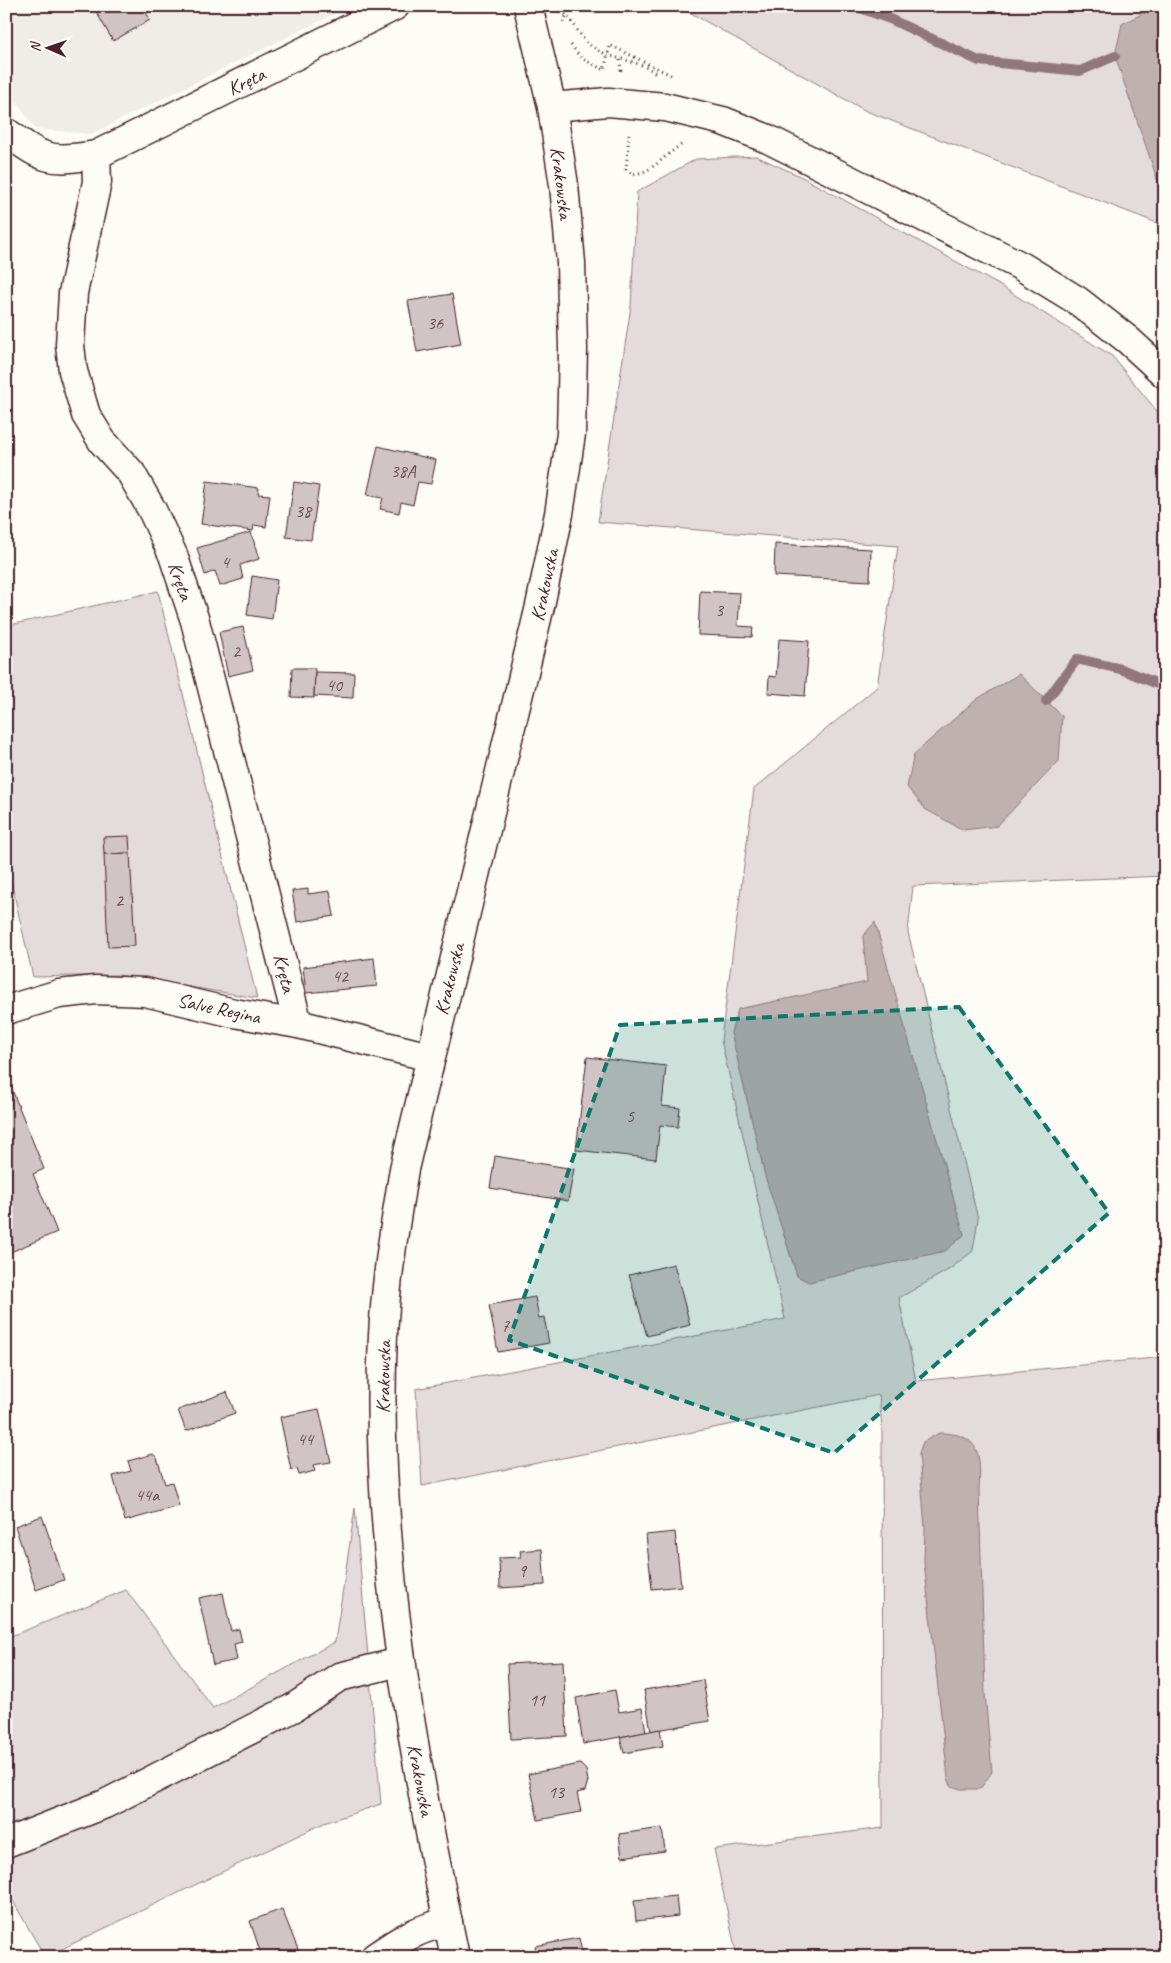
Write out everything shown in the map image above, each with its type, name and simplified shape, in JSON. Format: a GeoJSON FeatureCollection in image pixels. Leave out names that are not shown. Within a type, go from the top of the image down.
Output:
{"type":"FeatureCollection","features":[{"type":"Feature","properties":{"kind":"street","name":"Kręta"},"geometry":{"type":"LineString","coordinates":[[6,132],[37,154],[61,160],[96,155],[396,6]]}},
{"type":"Feature","properties":{"kind":"street","name":"Krakowska"},"geometry":{"type":"LineString","coordinates":[[455,1957],[400,1662],[389,1548],[383,1450],[383,1336],[391,1250],[404,1169],[540,606],[559,514],[571,434],[573,349],[571,263],[564,184],[552,107],[528,6]]}},
{"type":"Feature","properties":{"kind":"street"},"geometry":{"type":"LineString","coordinates":[[552,107],[608,102],[665,107],[723,121],[768,140],[1021,266],[1078,300],[1128,340],[1165,374]]}},
{"type":"Feature","properties":{"kind":"street","name":"Kręta"},"geometry":{"type":"LineString","coordinates":[[96,155],[97,182],[73,293],[70,345],[74,372],[86,415],[102,441],[131,473],[152,510],[173,555],[195,622],[298,1024]]}},
{"type":"Feature","properties":{"kind":"street","name":"Salve Regina"},"geometry":{"type":"LineString","coordinates":[[6,1010],[59,994],[96,990],[145,992],[298,1024],[430,1057]]}},
{"type":"Feature","properties":{"kind":"street"},"geometry":{"type":"LineString","coordinates":[[6,1843],[105,1804],[293,1708],[339,1677],[400,1662]]}},
{"type":"Feature","properties":{"kind":"street"},"geometry":{"type":"LineString","coordinates":[[375,1957],[406,1934],[423,1927],[448,1922]]}},
{"type":"Feature","properties":{"kind":"path"},"geometry":{"type":"LineString","coordinates":[[562,25],[567,15],[564,6]]}},
{"type":"Feature","properties":{"kind":"path"},"geometry":{"type":"LineString","coordinates":[[558,9],[573,20],[576,32],[583,41],[606,56],[620,60],[621,71]]}},
{"type":"Feature","properties":{"kind":"path"},"geometry":{"type":"LineString","coordinates":[[630,138],[626,169],[632,174],[643,174],[654,168],[665,155],[682,144],[690,142]]}},
{"type":"Feature","properties":{"kind":"highlighted area"},"geometry":{"type":"Polygon","coordinates":[[[959,1007],[1109,1213],[834,1453],[509,1340],[620,1025],[959,1007]]]}},
{"type":"Feature","properties":{"kind":"shaded area"},"geometry":{"type":"Polygon","coordinates":[[[6,6],[350,6],[91,134],[35,129],[6,86],[6,6]]]}},
{"type":"Feature","properties":{"kind":"shaded area"},"geometry":{"type":"Polygon","coordinates":[[[678,6],[1165,6],[1165,226],[866,111],[678,6]]]}},
{"type":"Feature","properties":{"kind":"shaded area"},"geometry":{"type":"Polygon","coordinates":[[[1157,6],[1165,6],[1165,202],[1115,56],[1122,24],[1157,6]]]}},
{"type":"Feature","properties":{"kind":"shaded area"},"geometry":{"type":"Polygon","coordinates":[[[756,156],[802,177],[999,285],[1112,356],[1165,421],[1165,876],[913,886],[908,932],[978,1219],[973,1251],[950,1269],[899,1298],[916,1381],[1165,1357],[1165,1957],[737,1957],[714,1849],[883,1828],[882,1429],[879,1395],[422,1486],[416,1389],[785,1319],[721,1040],[754,789],[877,687],[898,546],[598,522],[631,306],[637,192],[696,159],[756,156]]]}},
{"type":"Feature","properties":{"kind":"shaded area"},"geometry":{"type":"Polygon","coordinates":[[[158,591],[257,998],[117,975],[33,977],[6,859],[6,626],[158,591]]]}},
{"type":"Feature","properties":{"kind":"shaded area"},"geometry":{"type":"Polygon","coordinates":[[[1019,674],[1062,716],[1059,761],[997,826],[963,830],[925,809],[907,787],[914,754],[977,699],[1019,674]]]}},
{"type":"Feature","properties":{"kind":"shaded area"},"geometry":{"type":"Polygon","coordinates":[[[875,922],[964,1235],[945,1251],[809,1282],[797,1276],[765,1176],[731,1032],[738,1009],[867,982],[863,936],[875,922]]]}},
{"type":"Feature","properties":{"kind":"shaded area"},"geometry":{"type":"Polygon","coordinates":[[[939,1433],[953,1434],[971,1442],[975,1448],[980,1466],[979,1490],[985,1693],[992,1772],[980,1789],[961,1789],[951,1786],[948,1778],[924,1562],[925,1528],[919,1453],[923,1442],[939,1433]]]}},
{"type":"Feature","properties":{"kind":"shaded area"},"geometry":{"type":"Polygon","coordinates":[[[355,1508],[381,1804],[324,1823],[45,1957],[6,1889],[6,1638],[126,1590],[213,1708],[335,1642],[355,1508]]]}},
{"type":"Feature","properties":{"kind":"building"},"geometry":{"type":"Polygon","coordinates":[[[98,6],[143,6],[150,20],[113,41],[94,8],[98,6]]]}},
{"type":"Feature","properties":{"kind":"building"},"geometry":{"type":"Polygon","coordinates":[[[452,294],[461,344],[417,352],[408,301],[452,294]]]}},
{"type":"Feature","properties":{"kind":"building"},"geometry":{"type":"Polygon","coordinates":[[[378,446],[436,460],[431,484],[418,482],[413,505],[401,502],[399,513],[380,509],[383,498],[367,495],[378,446]]]}},
{"type":"Feature","properties":{"kind":"building"},"geometry":{"type":"Polygon","coordinates":[[[207,481],[259,488],[258,494],[270,495],[266,527],[254,525],[253,531],[201,524],[207,481]]]}},
{"type":"Feature","properties":{"kind":"building"},"geometry":{"type":"Polygon","coordinates":[[[294,482],[319,486],[311,540],[286,537],[294,482]]]}},
{"type":"Feature","properties":{"kind":"building"},"geometry":{"type":"Polygon","coordinates":[[[251,532],[259,559],[240,565],[243,579],[220,586],[215,571],[205,575],[197,548],[251,532]]]}},
{"type":"Feature","properties":{"kind":"building"},"geometry":{"type":"Polygon","coordinates":[[[775,544],[871,549],[870,581],[774,576],[775,544]]]}},
{"type":"Feature","properties":{"kind":"building"},"geometry":{"type":"Polygon","coordinates":[[[252,576],[277,580],[272,619],[247,615],[252,576]]]}},
{"type":"Feature","properties":{"kind":"building"},"geometry":{"type":"Polygon","coordinates":[[[700,591],[740,593],[738,626],[753,627],[752,637],[698,635],[700,591]]]}},
{"type":"Feature","properties":{"kind":"building"},"geometry":{"type":"Polygon","coordinates":[[[243,627],[253,670],[228,676],[219,632],[243,627]]]}},
{"type":"Feature","properties":{"kind":"building"},"geometry":{"type":"Polygon","coordinates":[[[779,639],[809,641],[805,696],[768,693],[769,676],[776,677],[779,639]]]}},
{"type":"Feature","properties":{"kind":"building"},"geometry":{"type":"Polygon","coordinates":[[[292,668],[315,668],[314,698],[291,697],[292,668]]]}},
{"type":"Feature","properties":{"kind":"building"},"geometry":{"type":"Polygon","coordinates":[[[315,672],[354,673],[353,698],[314,696],[315,672]]]}},
{"type":"Feature","properties":{"kind":"building"},"geometry":{"type":"Polygon","coordinates":[[[129,836],[130,853],[104,854],[103,837],[129,836]]]}},
{"type":"Feature","properties":{"kind":"building"},"geometry":{"type":"Polygon","coordinates":[[[130,853],[135,946],[108,947],[104,854],[130,853]]]}},
{"type":"Feature","properties":{"kind":"building"},"geometry":{"type":"Polygon","coordinates":[[[308,889],[308,894],[330,891],[334,916],[297,922],[292,891],[308,889]]]}},
{"type":"Feature","properties":{"kind":"building"},"geometry":{"type":"Polygon","coordinates":[[[374,958],[377,986],[306,993],[303,967],[374,958]]]}},
{"type":"Feature","properties":{"kind":"building"},"geometry":{"type":"Polygon","coordinates":[[[587,1057],[666,1066],[662,1106],[680,1108],[678,1127],[660,1125],[656,1159],[576,1150],[587,1057]]]}},
{"type":"Feature","properties":{"kind":"building"},"geometry":{"type":"Polygon","coordinates":[[[6,1075],[44,1169],[33,1174],[57,1232],[6,1254],[6,1075]]]}},
{"type":"Feature","properties":{"kind":"building"},"geometry":{"type":"Polygon","coordinates":[[[495,1156],[574,1169],[568,1201],[490,1188],[495,1156]]]}},
{"type":"Feature","properties":{"kind":"building"},"geometry":{"type":"Polygon","coordinates":[[[674,1264],[690,1325],[647,1336],[629,1275],[674,1264]]]}},
{"type":"Feature","properties":{"kind":"building"},"geometry":{"type":"Polygon","coordinates":[[[535,1297],[539,1318],[544,1317],[549,1343],[498,1352],[489,1305],[535,1297]]]}},
{"type":"Feature","properties":{"kind":"building"},"geometry":{"type":"Polygon","coordinates":[[[227,1392],[235,1413],[186,1431],[178,1410],[227,1392]]]}},
{"type":"Feature","properties":{"kind":"building"},"geometry":{"type":"Polygon","coordinates":[[[319,1409],[331,1462],[313,1465],[315,1471],[299,1475],[297,1469],[291,1470],[280,1417],[319,1409]]]}},
{"type":"Feature","properties":{"kind":"building"},"geometry":{"type":"Polygon","coordinates":[[[153,1454],[157,1458],[165,1484],[172,1482],[179,1506],[125,1521],[113,1476],[131,1471],[128,1461],[153,1454]]]}},
{"type":"Feature","properties":{"kind":"building"},"geometry":{"type":"Polygon","coordinates":[[[42,1516],[64,1580],[36,1590],[15,1526],[42,1516]]]}},
{"type":"Feature","properties":{"kind":"building"},"geometry":{"type":"Polygon","coordinates":[[[675,1532],[681,1586],[652,1589],[646,1535],[675,1532]]]}},
{"type":"Feature","properties":{"kind":"building"},"geometry":{"type":"Polygon","coordinates":[[[542,1549],[545,1585],[500,1588],[499,1558],[521,1557],[520,1551],[542,1549]]]}},
{"type":"Feature","properties":{"kind":"building"},"geometry":{"type":"Polygon","coordinates":[[[223,1593],[231,1631],[239,1629],[242,1642],[234,1644],[237,1660],[213,1665],[199,1598],[223,1593]]]}},
{"type":"Feature","properties":{"kind":"building"},"geometry":{"type":"Polygon","coordinates":[[[563,1661],[567,1736],[511,1739],[507,1664],[563,1661]]]}},
{"type":"Feature","properties":{"kind":"building"},"geometry":{"type":"Polygon","coordinates":[[[703,1680],[710,1721],[651,1731],[644,1690],[703,1680]]]}},
{"type":"Feature","properties":{"kind":"building"},"geometry":{"type":"Polygon","coordinates":[[[615,1690],[619,1712],[642,1708],[646,1732],[583,1744],[576,1698],[615,1690]]]}},
{"type":"Feature","properties":{"kind":"building"},"geometry":{"type":"Polygon","coordinates":[[[660,1729],[663,1746],[624,1753],[620,1737],[660,1729]]]}},
{"type":"Feature","properties":{"kind":"building"},"geometry":{"type":"Polygon","coordinates":[[[580,1764],[586,1770],[588,1781],[585,1791],[577,1793],[581,1812],[538,1820],[528,1774],[580,1764]]]}},
{"type":"Feature","properties":{"kind":"building"},"geometry":{"type":"Polygon","coordinates":[[[662,1828],[665,1851],[622,1857],[619,1834],[662,1828]]]}},
{"type":"Feature","properties":{"kind":"building"},"geometry":{"type":"Polygon","coordinates":[[[676,1896],[678,1916],[636,1921],[634,1900],[676,1896]]]}},
{"type":"Feature","properties":{"kind":"building"},"geometry":{"type":"Polygon","coordinates":[[[282,1909],[301,1957],[262,1957],[250,1921],[282,1909]]]}},
{"type":"Feature","properties":{"kind":"building"},"geometry":{"type":"Polygon","coordinates":[[[579,1938],[583,1957],[537,1957],[535,1946],[579,1938]]]}},
{"type":"Feature","properties":{"kind":"waterway"},"geometry":{"type":"LineString","coordinates":[[855,6],[890,19],[979,61],[1080,71],[1115,56]]}},
{"type":"Feature","properties":{"kind":"waterway"},"geometry":{"type":"LineString","coordinates":[[1046,701],[1077,659],[1121,669],[1165,687]]}}]}
